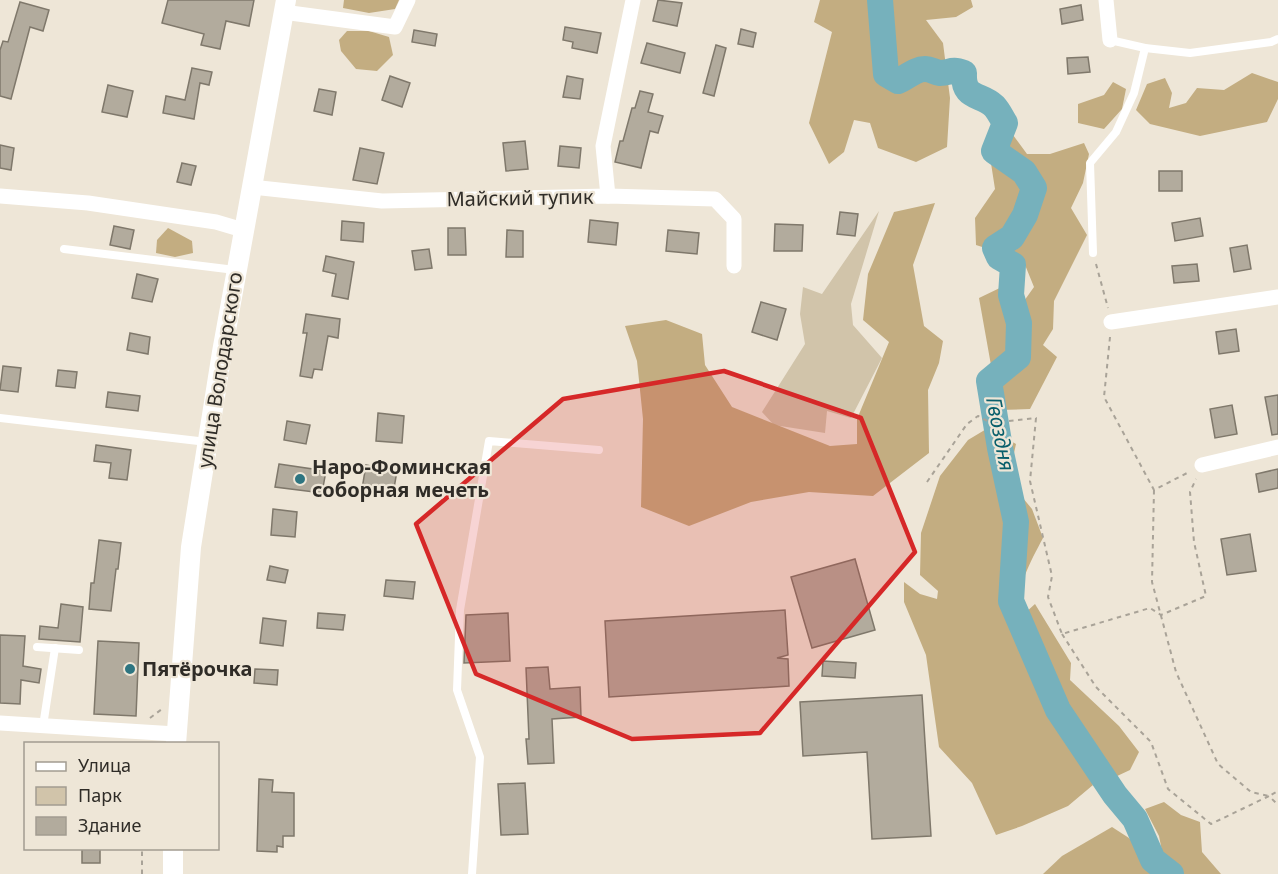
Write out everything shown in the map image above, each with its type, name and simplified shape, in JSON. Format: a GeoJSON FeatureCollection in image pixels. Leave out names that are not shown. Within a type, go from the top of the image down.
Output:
{"type":"FeatureCollection","features":[{"type":"Feature","properties":{"kind":"main road","name":"улица Володарского"},"geometry":{"type":"LineString","coordinates":[[176,739],[191,547],[236,270],[285,6]]}},
{"type":"Feature","properties":{"kind":"main road"},"geometry":{"type":"LineString","coordinates":[[173,850],[173,874]]}},
{"type":"Feature","properties":{"kind":"street"},"geometry":{"type":"LineString","coordinates":[[285,6],[395,27],[408,0]]}},
{"type":"Feature","properties":{"kind":"street"},"geometry":{"type":"LineString","coordinates":[[608,196],[603,146],[633,0]]}},
{"type":"Feature","properties":{"kind":"street"},"geometry":{"type":"LineString","coordinates":[[1106,0],[1110,40]]}},
{"type":"Feature","properties":{"kind":"street","name":"Майский тупик"},"geometry":{"type":"LineString","coordinates":[[252,187],[382,201],[608,196],[715,199],[734,219],[734,266]]}},
{"type":"Feature","properties":{"kind":"street"},"geometry":{"type":"LineString","coordinates":[[0,196],[88,203],[216,222],[243,230]]}},
{"type":"Feature","properties":{"kind":"street"},"geometry":{"type":"LineString","coordinates":[[1111,322],[1278,297]]}},
{"type":"Feature","properties":{"kind":"street"},"geometry":{"type":"LineString","coordinates":[[1202,465],[1278,447]]}},
{"type":"Feature","properties":{"kind":"street"},"geometry":{"type":"LineString","coordinates":[[0,723],[176,739]]}},
{"type":"Feature","properties":{"kind":"lane"},"geometry":{"type":"LineString","coordinates":[[1110,40],[1145,48],[1190,52],[1271,42],[1278,39]]}},
{"type":"Feature","properties":{"kind":"lane"},"geometry":{"type":"LineString","coordinates":[[1093,253],[1090,163],[1116,132],[1134,93],[1145,48]]}},
{"type":"Feature","properties":{"kind":"lane"},"geometry":{"type":"LineString","coordinates":[[64,249],[236,270]]}},
{"type":"Feature","properties":{"kind":"lane"},"geometry":{"type":"LineString","coordinates":[[0,418],[207,442]]}},
{"type":"Feature","properties":{"kind":"lane"},"geometry":{"type":"LineString","coordinates":[[472,874],[480,757],[457,690],[460,610],[489,441],[599,450]]}},
{"type":"Feature","properties":{"kind":"lane"},"geometry":{"type":"LineString","coordinates":[[37,647],[80,650]]}},
{"type":"Feature","properties":{"kind":"lane"},"geometry":{"type":"LineString","coordinates":[[43,726],[55,648]]}},
{"type":"Feature","properties":{"kind":"path"},"geometry":{"type":"LineString","coordinates":[[1093,253],[1111,322],[1104,397],[1154,490],[1152,582],[1176,672],[1218,764],[1251,792],[1269,796],[1278,805]]}},
{"type":"Feature","properties":{"kind":"path"},"geometry":{"type":"LineString","coordinates":[[927,482],[967,424],[978,416],[991,423],[1036,417],[1030,482],[1052,576],[1048,597],[1062,634],[1096,687],[1151,742],[1168,789],[1211,824],[1278,791]]}},
{"type":"Feature","properties":{"kind":"path"},"geometry":{"type":"LineString","coordinates":[[1154,490],[1202,465]]}},
{"type":"Feature","properties":{"kind":"path"},"geometry":{"type":"LineString","coordinates":[[1161,615],[1206,596],[1194,542],[1190,492],[1202,465]]}},
{"type":"Feature","properties":{"kind":"path"},"geometry":{"type":"LineString","coordinates":[[1062,634],[1150,608],[1161,615]]}},
{"type":"Feature","properties":{"kind":"path"},"geometry":{"type":"LineString","coordinates":[[141,719],[150,718],[167,705]]}},
{"type":"Feature","properties":{"kind":"path"},"geometry":{"type":"LineString","coordinates":[[141,874],[142,850]]}},
{"type":"Feature","properties":{"kind":"highlighted area"},"geometry":{"type":"Polygon","coordinates":[[[724,371],[861,418],[915,552],[760,733],[632,739],[476,674],[416,524],[563,399],[724,371]]]}},
{"type":"Feature","properties":{"kind":"green space"},"geometry":{"type":"Polygon","coordinates":[[[879,211],[851,304],[853,325],[882,358],[851,418],[827,411],[825,433],[774,425],[762,412],[805,344],[800,314],[803,287],[822,294],[879,211]]]}},
{"type":"Feature","properties":{"kind":"shaded area"},"geometry":{"type":"Polygon","coordinates":[[[344,0],[399,0],[395,9],[369,13],[343,8],[344,0]]]}},
{"type":"Feature","properties":{"kind":"shaded area"},"geometry":{"type":"Polygon","coordinates":[[[820,0],[971,0],[973,7],[956,17],[926,20],[943,43],[950,98],[947,147],[916,162],[878,148],[870,123],[854,120],[844,152],[829,164],[809,123],[832,32],[814,22],[820,0]]]}},
{"type":"Feature","properties":{"kind":"shaded area"},"geometry":{"type":"Polygon","coordinates":[[[347,31],[369,31],[389,37],[393,55],[377,71],[356,69],[341,51],[339,40],[347,31]]]}},
{"type":"Feature","properties":{"kind":"shaded area"},"geometry":{"type":"Polygon","coordinates":[[[1252,73],[1278,82],[1278,99],[1267,122],[1200,136],[1150,124],[1136,110],[1147,84],[1165,78],[1172,93],[1169,108],[1186,103],[1197,88],[1224,90],[1252,73]]]}},
{"type":"Feature","properties":{"kind":"shaded area"},"geometry":{"type":"Polygon","coordinates":[[[1113,82],[1126,89],[1122,109],[1104,129],[1078,123],[1078,104],[1104,95],[1113,82]]]}},
{"type":"Feature","properties":{"kind":"shaded area"},"geometry":{"type":"Polygon","coordinates":[[[995,133],[1013,135],[1027,154],[1050,154],[1084,143],[1089,154],[1083,183],[1071,208],[1087,235],[1054,301],[1053,329],[1043,345],[1057,357],[1030,409],[999,410],[979,298],[1006,285],[1024,301],[1034,287],[1023,260],[976,245],[975,218],[995,189],[988,144],[995,133]]]}},
{"type":"Feature","properties":{"kind":"shaded area"},"geometry":{"type":"Polygon","coordinates":[[[935,203],[913,265],[924,326],[943,341],[939,363],[928,390],[929,453],[873,496],[809,492],[751,502],[689,526],[641,507],[643,419],[637,361],[625,326],[666,320],[702,334],[705,365],[732,407],[830,446],[857,444],[857,419],[889,342],[863,320],[868,274],[894,212],[935,203]]]}},
{"type":"Feature","properties":{"kind":"shaded area"},"geometry":{"type":"Polygon","coordinates":[[[168,228],[192,241],[193,253],[175,257],[156,253],[157,240],[168,228]]]}},
{"type":"Feature","properties":{"kind":"shaded area"},"geometry":{"type":"Polygon","coordinates":[[[988,428],[1016,444],[1012,462],[1013,486],[1032,509],[1043,538],[1020,588],[1016,610],[1017,630],[1093,785],[1068,806],[996,835],[972,783],[939,747],[926,655],[904,602],[904,582],[920,594],[937,599],[938,591],[920,575],[921,533],[940,476],[968,440],[988,428]]]}},
{"type":"Feature","properties":{"kind":"shaded area"},"geometry":{"type":"Polygon","coordinates":[[[1035,604],[1071,663],[1070,680],[1119,726],[1139,752],[1130,770],[1115,777],[1051,678],[1032,636],[1025,613],[1035,604]]]}},
{"type":"Feature","properties":{"kind":"shaded area"},"geometry":{"type":"Polygon","coordinates":[[[1164,802],[1181,815],[1200,822],[1202,852],[1221,874],[1184,874],[1165,866],[1159,836],[1145,809],[1164,802]]]}},
{"type":"Feature","properties":{"kind":"shaded area"},"geometry":{"type":"Polygon","coordinates":[[[1112,827],[1129,838],[1163,874],[1043,874],[1062,856],[1112,827]]]}},
{"type":"Feature","properties":{"kind":"building"},"geometry":{"type":"Polygon","coordinates":[[[168,0],[254,0],[249,26],[226,21],[220,49],[201,45],[204,34],[162,23],[168,0]]]}},
{"type":"Feature","properties":{"kind":"building"},"geometry":{"type":"Polygon","coordinates":[[[658,0],[682,3],[677,26],[653,21],[658,0]]]}},
{"type":"Feature","properties":{"kind":"building"},"geometry":{"type":"Polygon","coordinates":[[[20,2],[49,10],[43,31],[30,27],[11,99],[0,96],[0,50],[3,41],[8,42],[20,2]]]}},
{"type":"Feature","properties":{"kind":"building"},"geometry":{"type":"Polygon","coordinates":[[[1081,5],[1083,20],[1062,24],[1060,9],[1081,5]]]}},
{"type":"Feature","properties":{"kind":"building"},"geometry":{"type":"Polygon","coordinates":[[[565,27],[601,33],[597,53],[572,48],[573,42],[563,40],[565,27]]]}},
{"type":"Feature","properties":{"kind":"building"},"geometry":{"type":"Polygon","coordinates":[[[741,29],[756,33],[753,47],[738,44],[741,29]]]}},
{"type":"Feature","properties":{"kind":"building"},"geometry":{"type":"Polygon","coordinates":[[[414,30],[437,34],[435,46],[412,42],[414,30]]]}},
{"type":"Feature","properties":{"kind":"building"},"geometry":{"type":"Polygon","coordinates":[[[647,43],[685,53],[680,73],[641,63],[647,43]]]}},
{"type":"Feature","properties":{"kind":"building"},"geometry":{"type":"Polygon","coordinates":[[[716,45],[726,48],[714,96],[703,93],[716,45]]]}},
{"type":"Feature","properties":{"kind":"building"},"geometry":{"type":"Polygon","coordinates":[[[1088,57],[1090,72],[1068,74],[1067,58],[1088,57]]]}},
{"type":"Feature","properties":{"kind":"building"},"geometry":{"type":"Polygon","coordinates":[[[192,68],[212,72],[209,85],[200,83],[194,119],[163,113],[166,96],[185,100],[192,68]]]}},
{"type":"Feature","properties":{"kind":"building"},"geometry":{"type":"Polygon","coordinates":[[[390,76],[410,83],[402,107],[382,100],[390,76]]]}},
{"type":"Feature","properties":{"kind":"building"},"geometry":{"type":"Polygon","coordinates":[[[567,76],[583,79],[580,99],[563,97],[567,76]]]}},
{"type":"Feature","properties":{"kind":"building"},"geometry":{"type":"Polygon","coordinates":[[[108,85],[133,91],[127,117],[102,112],[108,85]]]}},
{"type":"Feature","properties":{"kind":"building"},"geometry":{"type":"Polygon","coordinates":[[[319,89],[336,92],[332,115],[314,111],[319,89]]]}},
{"type":"Feature","properties":{"kind":"building"},"geometry":{"type":"Polygon","coordinates":[[[640,91],[653,94],[648,112],[663,116],[658,133],[650,131],[641,168],[615,162],[620,141],[623,141],[632,108],[635,108],[640,91]]]}},
{"type":"Feature","properties":{"kind":"building"},"geometry":{"type":"Polygon","coordinates":[[[525,141],[528,169],[506,171],[503,143],[525,141]]]}},
{"type":"Feature","properties":{"kind":"building"},"geometry":{"type":"Polygon","coordinates":[[[0,145],[14,148],[11,170],[0,168],[0,145]]]}},
{"type":"Feature","properties":{"kind":"building"},"geometry":{"type":"Polygon","coordinates":[[[560,146],[581,148],[579,168],[558,166],[560,146]]]}},
{"type":"Feature","properties":{"kind":"building"},"geometry":{"type":"Polygon","coordinates":[[[360,148],[384,153],[377,184],[353,180],[360,148]]]}},
{"type":"Feature","properties":{"kind":"building"},"geometry":{"type":"Polygon","coordinates":[[[182,163],[196,166],[191,185],[177,182],[182,163]]]}},
{"type":"Feature","properties":{"kind":"building"},"geometry":{"type":"Polygon","coordinates":[[[1159,171],[1182,171],[1182,191],[1159,191],[1159,171]]]}},
{"type":"Feature","properties":{"kind":"building"},"geometry":{"type":"Polygon","coordinates":[[[840,212],[858,214],[855,236],[837,234],[840,212]]]}},
{"type":"Feature","properties":{"kind":"building"},"geometry":{"type":"Polygon","coordinates":[[[1200,218],[1203,236],[1175,241],[1172,223],[1200,218]]]}},
{"type":"Feature","properties":{"kind":"building"},"geometry":{"type":"Polygon","coordinates":[[[590,220],[618,223],[616,245],[588,242],[590,220]]]}},
{"type":"Feature","properties":{"kind":"building"},"geometry":{"type":"Polygon","coordinates":[[[342,221],[364,223],[363,242],[341,240],[342,221]]]}},
{"type":"Feature","properties":{"kind":"building"},"geometry":{"type":"Polygon","coordinates":[[[775,224],[803,225],[802,251],[774,251],[775,224]]]}},
{"type":"Feature","properties":{"kind":"building"},"geometry":{"type":"Polygon","coordinates":[[[114,226],[134,230],[130,249],[110,245],[114,226]]]}},
{"type":"Feature","properties":{"kind":"building"},"geometry":{"type":"Polygon","coordinates":[[[448,228],[465,228],[466,255],[448,255],[448,228]]]}},
{"type":"Feature","properties":{"kind":"building"},"geometry":{"type":"Polygon","coordinates":[[[507,230],[523,231],[523,257],[506,257],[507,230]]]}},
{"type":"Feature","properties":{"kind":"building"},"geometry":{"type":"Polygon","coordinates":[[[668,230],[699,233],[697,254],[666,251],[668,230]]]}},
{"type":"Feature","properties":{"kind":"building"},"geometry":{"type":"Polygon","coordinates":[[[1247,245],[1251,269],[1234,272],[1230,248],[1247,245]]]}},
{"type":"Feature","properties":{"kind":"building"},"geometry":{"type":"Polygon","coordinates":[[[429,249],[432,268],[415,270],[412,251],[429,249]]]}},
{"type":"Feature","properties":{"kind":"building"},"geometry":{"type":"Polygon","coordinates":[[[326,256],[354,262],[348,299],[332,296],[336,274],[323,271],[326,256]]]}},
{"type":"Feature","properties":{"kind":"building"},"geometry":{"type":"Polygon","coordinates":[[[1197,264],[1199,281],[1174,283],[1172,266],[1197,264]]]}},
{"type":"Feature","properties":{"kind":"building"},"geometry":{"type":"Polygon","coordinates":[[[137,274],[158,279],[152,302],[132,298],[137,274]]]}},
{"type":"Feature","properties":{"kind":"building"},"geometry":{"type":"Polygon","coordinates":[[[761,302],[786,309],[777,340],[752,332],[761,302]]]}},
{"type":"Feature","properties":{"kind":"building"},"geometry":{"type":"Polygon","coordinates":[[[306,314],[340,319],[338,338],[328,336],[322,370],[314,369],[312,378],[300,376],[307,333],[303,333],[306,314]]]}},
{"type":"Feature","properties":{"kind":"building"},"geometry":{"type":"Polygon","coordinates":[[[1236,329],[1239,351],[1219,354],[1216,332],[1236,329]]]}},
{"type":"Feature","properties":{"kind":"building"},"geometry":{"type":"Polygon","coordinates":[[[130,333],[150,337],[148,354],[127,350],[130,333]]]}},
{"type":"Feature","properties":{"kind":"building"},"geometry":{"type":"Polygon","coordinates":[[[3,366],[21,368],[18,392],[0,390],[3,366]]]}},
{"type":"Feature","properties":{"kind":"building"},"geometry":{"type":"Polygon","coordinates":[[[58,370],[77,372],[75,388],[56,386],[58,370]]]}},
{"type":"Feature","properties":{"kind":"building"},"geometry":{"type":"Polygon","coordinates":[[[108,392],[140,396],[138,411],[106,407],[108,392]]]}},
{"type":"Feature","properties":{"kind":"building"},"geometry":{"type":"Polygon","coordinates":[[[1278,395],[1278,434],[1272,435],[1265,397],[1278,395]]]}},
{"type":"Feature","properties":{"kind":"building"},"geometry":{"type":"Polygon","coordinates":[[[1232,405],[1237,434],[1215,438],[1210,409],[1232,405]]]}},
{"type":"Feature","properties":{"kind":"building"},"geometry":{"type":"Polygon","coordinates":[[[378,413],[404,416],[402,443],[376,441],[378,413]]]}},
{"type":"Feature","properties":{"kind":"building"},"geometry":{"type":"Polygon","coordinates":[[[287,421],[310,425],[306,444],[284,440],[287,421]]]}},
{"type":"Feature","properties":{"kind":"building"},"geometry":{"type":"Polygon","coordinates":[[[96,445],[131,450],[127,480],[109,478],[111,463],[94,461],[96,445]]]}},
{"type":"Feature","properties":{"kind":"building","name":"Наро-Фоминская соборная мечеть"},"geometry":{"type":"Polygon","coordinates":[[[279,464],[326,471],[322,493],[275,487],[279,464]]]}},
{"type":"Feature","properties":{"kind":"building"},"geometry":{"type":"Polygon","coordinates":[[[366,465],[397,471],[393,494],[362,489],[366,465]]]}},
{"type":"Feature","properties":{"kind":"building"},"geometry":{"type":"Polygon","coordinates":[[[1278,469],[1278,488],[1259,492],[1256,474],[1278,469]]]}},
{"type":"Feature","properties":{"kind":"building"},"geometry":{"type":"Polygon","coordinates":[[[273,509],[297,512],[295,537],[271,535],[273,509]]]}},
{"type":"Feature","properties":{"kind":"building"},"geometry":{"type":"Polygon","coordinates":[[[1250,534],[1256,571],[1227,575],[1221,539],[1250,534]]]}},
{"type":"Feature","properties":{"kind":"building"},"geometry":{"type":"Polygon","coordinates":[[[99,540],[121,543],[111,611],[89,609],[99,540]]]}},
{"type":"Feature","properties":{"kind":"building"},"geometry":{"type":"Polygon","coordinates":[[[855,559],[875,630],[812,648],[791,577],[855,559]]]}},
{"type":"Feature","properties":{"kind":"building"},"geometry":{"type":"Polygon","coordinates":[[[270,566],[288,570],[285,583],[267,580],[270,566]]]}},
{"type":"Feature","properties":{"kind":"building"},"geometry":{"type":"Polygon","coordinates":[[[386,580],[415,582],[413,599],[384,596],[386,580]]]}},
{"type":"Feature","properties":{"kind":"building"},"geometry":{"type":"Polygon","coordinates":[[[61,604],[83,607],[80,642],[39,639],[40,626],[58,628],[61,604]]]}},
{"type":"Feature","properties":{"kind":"building"},"geometry":{"type":"Polygon","coordinates":[[[785,610],[788,655],[777,658],[788,659],[789,686],[609,697],[605,621],[785,610]]]}},
{"type":"Feature","properties":{"kind":"building"},"geometry":{"type":"Polygon","coordinates":[[[318,613],[345,615],[343,630],[317,628],[318,613]]]}},
{"type":"Feature","properties":{"kind":"building"},"geometry":{"type":"Polygon","coordinates":[[[508,613],[510,661],[464,663],[466,615],[508,613]]]}},
{"type":"Feature","properties":{"kind":"building"},"geometry":{"type":"Polygon","coordinates":[[[263,618],[286,621],[283,646],[260,643],[263,618]]]}},
{"type":"Feature","properties":{"kind":"building"},"geometry":{"type":"Polygon","coordinates":[[[0,635],[25,636],[23,666],[41,669],[39,683],[21,680],[20,704],[0,703],[0,635]]]}},
{"type":"Feature","properties":{"kind":"building"},"geometry":{"type":"Polygon","coordinates":[[[98,641],[139,643],[136,716],[94,714],[98,641]]]}},
{"type":"Feature","properties":{"kind":"building"},"geometry":{"type":"Polygon","coordinates":[[[823,661],[856,663],[855,678],[822,676],[823,661]]]}},
{"type":"Feature","properties":{"kind":"building"},"geometry":{"type":"Polygon","coordinates":[[[548,667],[550,689],[580,687],[581,717],[552,719],[554,763],[528,764],[526,668],[548,667]]]}},
{"type":"Feature","properties":{"kind":"building"},"geometry":{"type":"Polygon","coordinates":[[[255,669],[278,670],[277,685],[254,683],[255,669]]]}},
{"type":"Feature","properties":{"kind":"building"},"geometry":{"type":"Polygon","coordinates":[[[922,695],[931,836],[872,839],[867,752],[803,756],[800,702],[922,695]]]}},
{"type":"Feature","properties":{"kind":"building"},"geometry":{"type":"Polygon","coordinates":[[[259,779],[273,780],[272,792],[294,793],[294,836],[283,836],[283,847],[277,846],[277,852],[257,851],[259,779]]]}},
{"type":"Feature","properties":{"kind":"building"},"geometry":{"type":"Polygon","coordinates":[[[525,783],[528,834],[501,835],[498,784],[525,783]]]}},
{"type":"Feature","properties":{"kind":"building"},"geometry":{"type":"Polygon","coordinates":[[[82,850],[100,850],[100,863],[82,863],[82,850]]]}},
{"type":"Feature","properties":{"kind":"waterway","name":"Гвоздня"},"geometry":{"type":"LineString","coordinates":[[880,0],[886,74],[898,81],[921,69],[940,73],[953,71],[964,73],[964,82],[969,92],[994,106],[1005,123],[994,151],[1024,172],[1034,188],[1025,215],[1012,237],[995,248],[999,257],[1013,265],[1011,295],[1019,323],[1018,357],[989,381],[1016,522],[1011,601],[1058,710],[1115,795],[1135,819],[1153,860],[1171,874]]}},
{"type":"Feature","properties":{"kind":"place","name":"Наро-Фоминская соборная мечеть"},"geometry":{"type":"Point","coordinates":[300,479]}},
{"type":"Feature","properties":{"kind":"place","name":"Пятёрочка"},"geometry":{"type":"Point","coordinates":[130,669]}}]}
